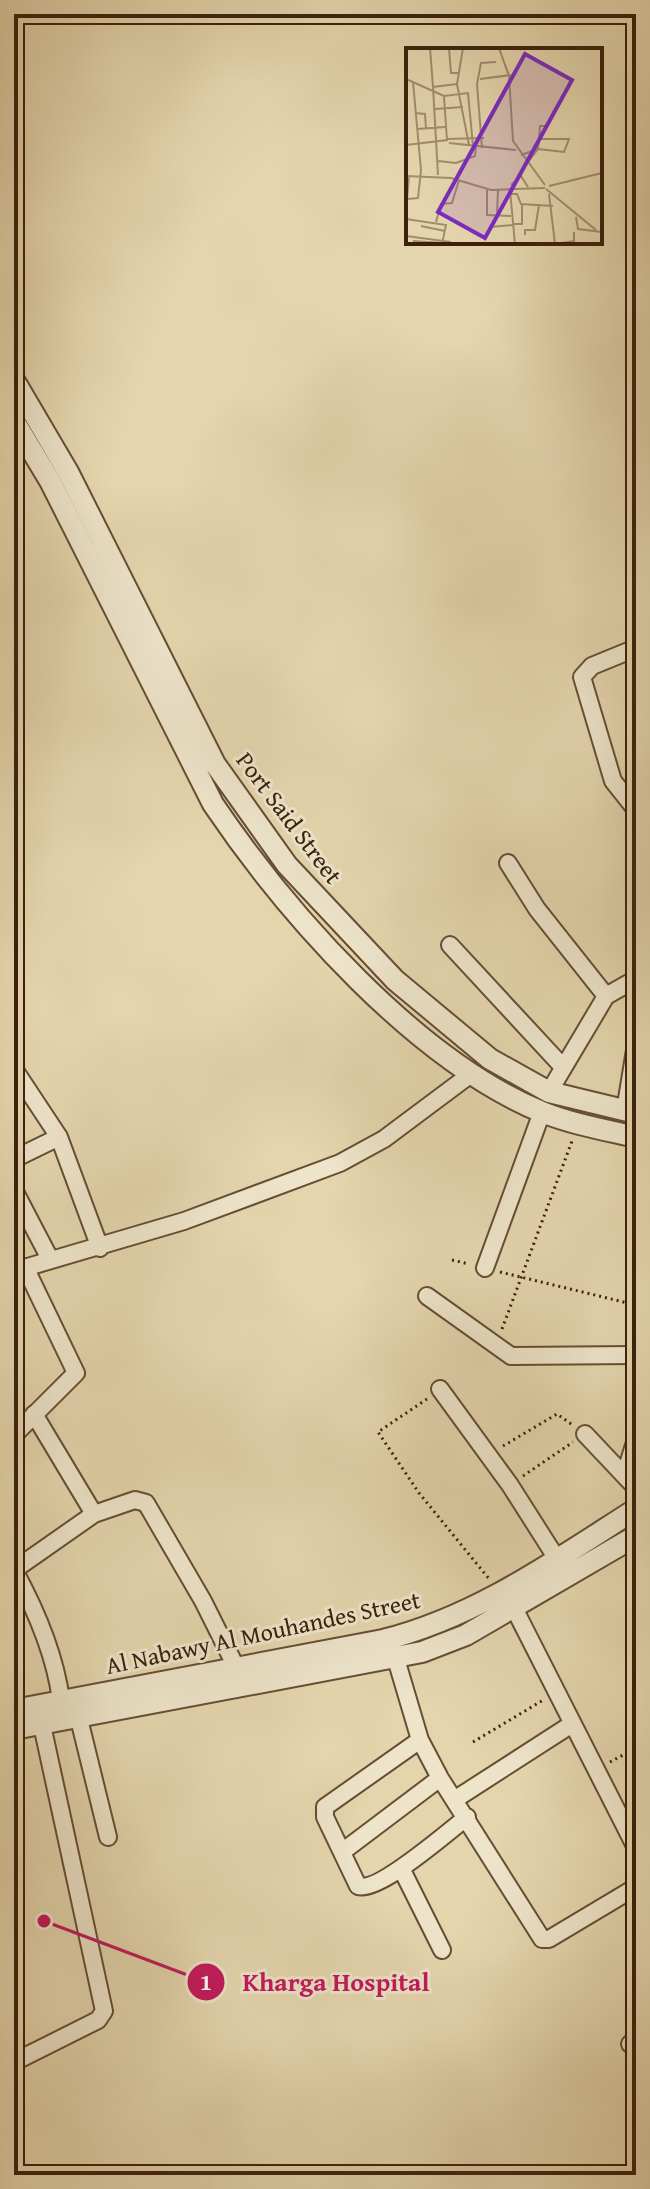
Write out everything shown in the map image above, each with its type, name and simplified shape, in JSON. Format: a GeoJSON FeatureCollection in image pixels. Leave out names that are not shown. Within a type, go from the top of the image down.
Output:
{"type":"FeatureCollection","features":[{"type":"Feature","properties":{"kind":"street","name":"Port Said Street"},"geometry":{"type":"LineString","coordinates":[[14,380],[68,472],[232,792],[287,865],[337,922],[437,1018],[490,1059],[549,1092],[631,1112]]}},
{"type":"Feature","properties":{"kind":"street","name":"Port Said Street"},"geometry":{"type":"LineString","coordinates":[[14,421],[50,481],[213,804],[233,834],[320,938],[421,1035],[471,1074],[542,1112],[636,1137]]}},
{"type":"Feature","properties":{"kind":"street"},"geometry":{"type":"LineString","coordinates":[[636,648],[592,666],[582,677],[613,781],[636,810]]}},
{"type":"Feature","properties":{"kind":"street"},"geometry":{"type":"LineString","coordinates":[[508,863],[537,909],[606,996]]}},
{"type":"Feature","properties":{"kind":"street"},"geometry":{"type":"LineString","coordinates":[[450,945],[562,1066]]}},
{"type":"Feature","properties":{"kind":"street"},"geometry":{"type":"LineString","coordinates":[[549,1092],[606,996],[636,979]]}},
{"type":"Feature","properties":{"kind":"street"},"geometry":{"type":"LineString","coordinates":[[421,1035],[437,1018]]}},
{"type":"Feature","properties":{"kind":"street"},"geometry":{"type":"LineString","coordinates":[[631,1112],[636,1044]]}},
{"type":"Feature","properties":{"kind":"street"},"geometry":{"type":"LineString","coordinates":[[14,1069],[59,1137],[100,1248]]}},
{"type":"Feature","properties":{"kind":"street"},"geometry":{"type":"LineString","coordinates":[[14,1435],[66,1386],[76,1370],[19,1269],[100,1248],[184,1221],[340,1163],[384,1139],[471,1074]]}},
{"type":"Feature","properties":{"kind":"street"},"geometry":{"type":"LineString","coordinates":[[485,1268],[542,1112]]}},
{"type":"Feature","properties":{"kind":"street"},"geometry":{"type":"LineString","coordinates":[[14,1159],[59,1137]]}},
{"type":"Feature","properties":{"kind":"street"},"geometry":{"type":"LineString","coordinates":[[14,1190],[50,1259]]}},
{"type":"Feature","properties":{"kind":"street"},"geometry":{"type":"LineString","coordinates":[[427,1296],[496,1347],[522,1358],[636,1355]]}},
{"type":"Feature","properties":{"kind":"street"},"geometry":{"type":"LineString","coordinates":[[440,1389],[510,1485],[557,1559]]}},
{"type":"Feature","properties":{"kind":"street"},"geometry":{"type":"LineString","coordinates":[[34,1414],[94,1514]]}},
{"type":"Feature","properties":{"kind":"street"},"geometry":{"type":"LineString","coordinates":[[585,1434],[636,1488]]}},
{"type":"Feature","properties":{"kind":"street"},"geometry":{"type":"LineString","coordinates":[[625,1474],[636,1439]]}},
{"type":"Feature","properties":{"kind":"street"},"geometry":{"type":"LineString","coordinates":[[61,1700],[57,1673],[14,1570],[94,1514],[135,1500],[146,1503],[203,1601],[237,1669]]}},
{"type":"Feature","properties":{"kind":"street","name":"Al Nabawy Al Mouhandes Street"},"geometry":{"type":"LineString","coordinates":[[14,1710],[407,1634],[457,1616],[636,1509]]}},
{"type":"Feature","properties":{"kind":"street","name":"Al Nabawy Al Mouhandes Street"},"geometry":{"type":"LineString","coordinates":[[14,1729],[396,1659],[445,1645],[636,1536]]}},
{"type":"Feature","properties":{"kind":"street"},"geometry":{"type":"LineString","coordinates":[[514,1608],[636,1848]]}},
{"type":"Feature","properties":{"kind":"street"},"geometry":{"type":"LineString","coordinates":[[396,1659],[420,1740],[440,1778],[542,1939],[549,1939],[636,1887]]}},
{"type":"Feature","properties":{"kind":"street"},"geometry":{"type":"LineString","coordinates":[[79,1719],[108,1837]]}},
{"type":"Feature","properties":{"kind":"street"},"geometry":{"type":"LineString","coordinates":[[454,1800],[572,1724]]}},
{"type":"Feature","properties":{"kind":"street"},"geometry":{"type":"LineString","coordinates":[[14,2062],[56,2038],[98,2020],[104,2011],[42,1725]]}},
{"type":"Feature","properties":{"kind":"street"},"geometry":{"type":"LineString","coordinates":[[420,1740],[325,1807],[325,1817],[360,1888],[367,1888],[401,1868],[467,1817]]}},
{"type":"Feature","properties":{"kind":"street"},"geometry":{"type":"LineString","coordinates":[[342,1852],[440,1778]]}},
{"type":"Feature","properties":{"kind":"street"},"geometry":{"type":"LineString","coordinates":[[401,1868],[442,1950]]}},
{"type":"Feature","properties":{"kind":"path"},"geometry":{"type":"LineString","coordinates":[[496,1347],[578,1123]]}},
{"type":"Feature","properties":{"kind":"path"},"geometry":{"type":"LineString","coordinates":[[485,1268],[636,1305]]}},
{"type":"Feature","properties":{"kind":"path"},"geometry":{"type":"LineString","coordinates":[[440,1389],[378,1432],[429,1505],[500,1592]]}},
{"type":"Feature","properties":{"kind":"path"},"geometry":{"type":"LineString","coordinates":[[488,1456],[557,1414],[585,1434],[510,1485]]}},
{"type":"Feature","properties":{"kind":"path"},"geometry":{"type":"LineString","coordinates":[[473,1742],[556,1693]]}},
{"type":"Feature","properties":{"kind":"path"},"geometry":{"type":"LineString","coordinates":[[596,1769],[636,1748]]}},
{"type":"Feature","properties":{"kind":"place","name":"Kharga Hospital"},"geometry":{"type":"Point","coordinates":[44,1921]}}]}
